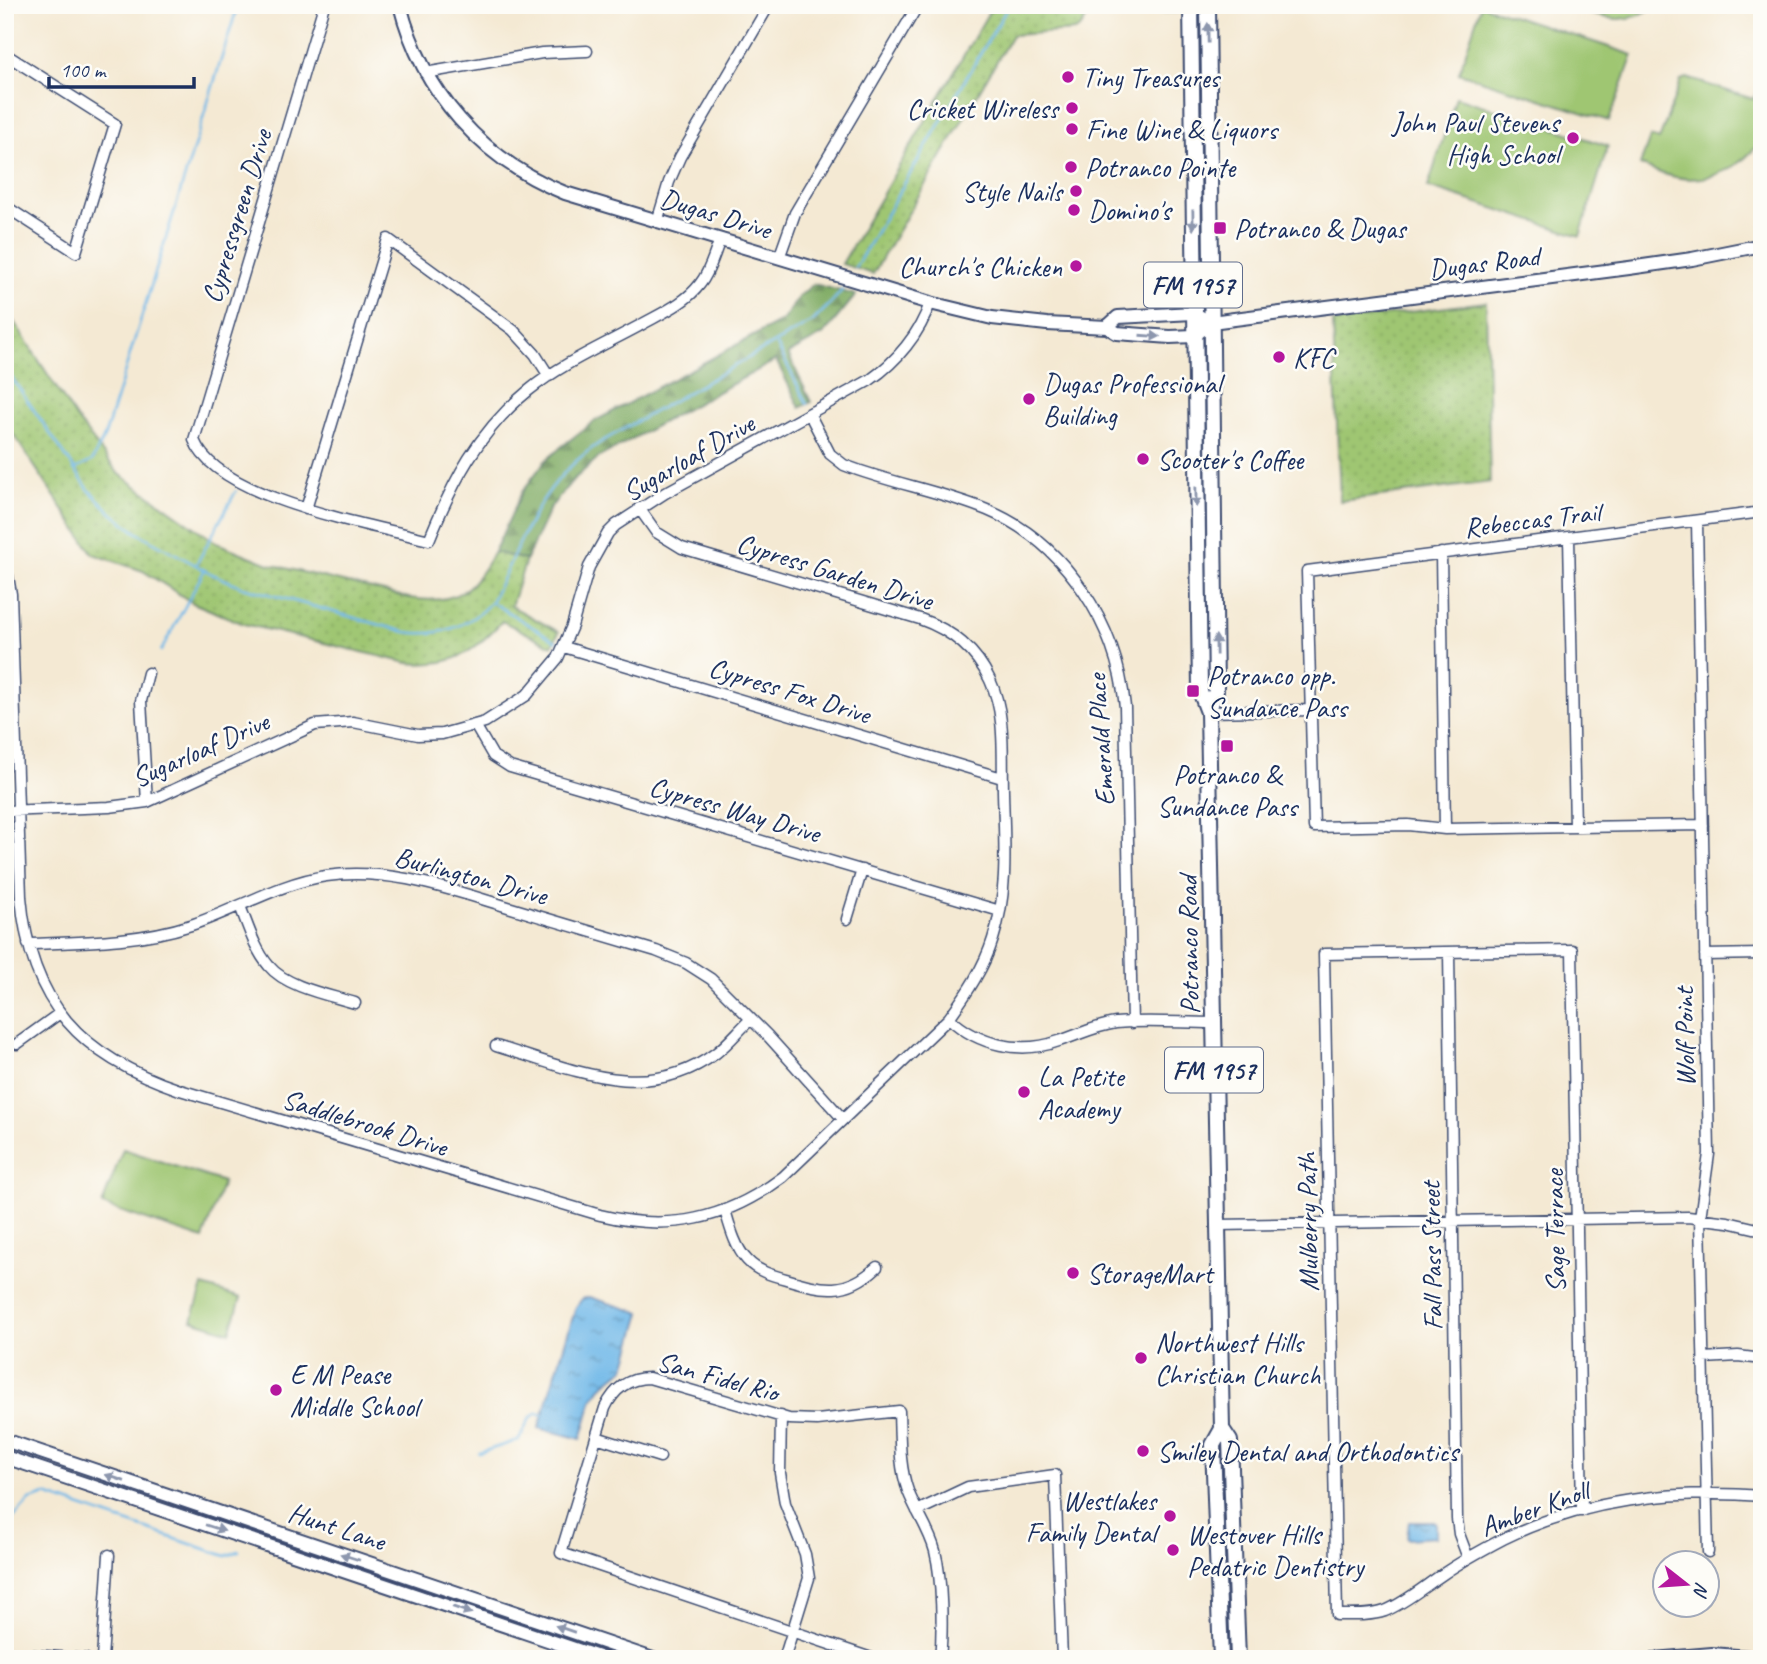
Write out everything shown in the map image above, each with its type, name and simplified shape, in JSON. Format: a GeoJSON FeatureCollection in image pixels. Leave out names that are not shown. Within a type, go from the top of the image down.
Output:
{"type":"FeatureCollection","features":[{"type":"Feature","properties":{"kind":"main road","name":"Potranco Road"},"geometry":{"type":"LineString","coordinates":[[1191,5],[1200,691],[1209,712]]}},
{"type":"Feature","properties":{"kind":"main road","name":"Potranco Road"},"geometry":{"type":"LineString","coordinates":[[1208,5],[1216,691],[1209,712],[1222,1429],[1213,1445],[1221,1659]]}},
{"type":"Feature","properties":{"kind":"main road","name":"Potranco Road"},"geometry":{"type":"LineString","coordinates":[[1222,1429],[1230,1441],[1236,1659]]}},
{"type":"Feature","properties":{"kind":"main road"},"geometry":{"type":"LineString","coordinates":[[1214,1473],[1220,1473],[1223,1478],[1226,1548],[1234,1581]]}},
{"type":"Feature","properties":{"kind":"main road"},"geometry":{"type":"LineString","coordinates":[[1218,1598],[1227,1602],[1236,1659]]}},
{"type":"Feature","properties":{"kind":"street","name":"Cypressgreen Drive"},"geometry":{"type":"LineString","coordinates":[[306,509],[271,498],[239,482],[204,457],[194,440],[324,5]]}},
{"type":"Feature","properties":{"kind":"street","name":"Dugas Drive"},"geometry":{"type":"LineString","coordinates":[[400,5],[409,36],[425,73],[456,117],[478,140],[540,183],[657,222],[964,313],[1023,323],[1107,327],[1118,333],[1194,336]]}},
{"type":"Feature","properties":{"kind":"street"},"geometry":{"type":"LineString","coordinates":[[657,222],[680,157],[769,5]]}},
{"type":"Feature","properties":{"kind":"street"},"geometry":{"type":"LineString","coordinates":[[779,258],[795,213],[918,5]]}},
{"type":"Feature","properties":{"kind":"street"},"geometry":{"type":"LineString","coordinates":[[425,73],[542,53],[587,51]]}},
{"type":"Feature","properties":{"kind":"street"},"geometry":{"type":"LineString","coordinates":[[5,54],[115,124],[76,252],[5,206]]}},
{"type":"Feature","properties":{"kind":"street"},"geometry":{"type":"LineString","coordinates":[[549,376],[535,354],[513,330],[388,239],[306,509],[429,540],[449,492],[478,444],[499,418],[549,376],[670,309],[693,292],[704,278],[720,240]]}},
{"type":"Feature","properties":{"kind":"street","name":"Dugas Road"},"geometry":{"type":"LineString","coordinates":[[1211,322],[1642,267],[1762,245]]}},
{"type":"Feature","properties":{"kind":"street","name":"Sugarloaf Drive"},"geometry":{"type":"LineString","coordinates":[[5,811],[116,807],[147,802],[315,725],[353,722],[418,735],[442,734],[475,725],[500,714],[527,695],[549,670],[564,646],[595,554],[616,525],[639,508],[810,415],[882,372],[910,341],[930,303]]}},
{"type":"Feature","properties":{"kind":"street","name":"Dugas Drive"},"geometry":{"type":"LineString","coordinates":[[1107,327],[1118,317],[1193,313],[1211,322]]}},
{"type":"Feature","properties":{"kind":"street"},"geometry":{"type":"LineString","coordinates":[[1194,336],[1211,322]]}},
{"type":"Feature","properties":{"kind":"street","name":"Emerald Place"},"geometry":{"type":"LineString","coordinates":[[810,415],[830,454],[844,465],[975,505],[1021,529],[1066,570],[1102,621],[1118,665],[1125,708],[1132,1023]]}},
{"type":"Feature","properties":{"kind":"street","name":"Cypress Garden Drive"},"geometry":{"type":"LineString","coordinates":[[639,508],[659,534],[682,548],[920,619],[954,636],[979,661],[995,691],[1001,719],[1004,876],[1000,911]]}},
{"type":"Feature","properties":{"kind":"street","name":"Rebeccas Trail"},"geometry":{"type":"LineString","coordinates":[[1310,710],[1307,571],[1762,512]]}},
{"type":"Feature","properties":{"kind":"street","name":"Wolf Point"},"geometry":{"type":"LineString","coordinates":[[1697,521],[1709,1154],[1700,1218],[1708,1548]]}},
{"type":"Feature","properties":{"kind":"street"},"geometry":{"type":"LineString","coordinates":[[1569,537],[1575,827]]}},
{"type":"Feature","properties":{"kind":"street"},"geometry":{"type":"LineString","coordinates":[[1441,553],[1445,829]]}},
{"type":"Feature","properties":{"kind":"street","name":"Saddlebrook Drive"},"geometry":{"type":"LineString","coordinates":[[5,559],[11,594],[21,897],[28,944],[40,978],[60,1013],[101,1053],[145,1078],[623,1221],[656,1224],[697,1219],[725,1210],[766,1190],[783,1177],[948,1017],[980,972],[994,938],[1000,911]]}},
{"type":"Feature","properties":{"kind":"street","name":"Cypress Fox Drive"},"geometry":{"type":"LineString","coordinates":[[564,646],[1002,778]]}},
{"type":"Feature","properties":{"kind":"street"},"geometry":{"type":"LineString","coordinates":[[147,802],[141,701],[148,673]]}},
{"type":"Feature","properties":{"kind":"street"},"geometry":{"type":"LineString","coordinates":[[1209,712],[1310,710],[1314,827],[1408,825],[1445,829],[1703,825]]}},
{"type":"Feature","properties":{"kind":"street","name":"Cypress Way Drive"},"geometry":{"type":"LineString","coordinates":[[475,725],[493,756],[510,767],[1000,911]]}},
{"type":"Feature","properties":{"kind":"street"},"geometry":{"type":"LineString","coordinates":[[847,919],[862,870]]}},
{"type":"Feature","properties":{"kind":"street","name":"Burlington Drive"},"geometry":{"type":"LineString","coordinates":[[28,944],[149,935],[190,925],[292,884],[326,876],[356,873],[402,877],[676,958],[711,979],[842,1118]]}},
{"type":"Feature","properties":{"kind":"street"},"geometry":{"type":"LineString","coordinates":[[240,906],[259,951],[275,973],[292,983],[355,1003]]}},
{"type":"Feature","properties":{"kind":"street","name":"Sage Terrace"},"geometry":{"type":"LineString","coordinates":[[1449,952],[1572,950],[1582,1511]]}},
{"type":"Feature","properties":{"kind":"street","name":"Mulberry Path"},"geometry":{"type":"LineString","coordinates":[[1337,1615],[1324,954],[1449,952]]}},
{"type":"Feature","properties":{"kind":"street","name":"Fall Pass Street"},"geometry":{"type":"LineString","coordinates":[[1449,952],[1457,1519],[1459,1534],[1468,1558]]}},
{"type":"Feature","properties":{"kind":"street"},"geometry":{"type":"LineString","coordinates":[[1705,955],[1762,954]]}},
{"type":"Feature","properties":{"kind":"street"},"geometry":{"type":"LineString","coordinates":[[17,1044],[60,1013]]}},
{"type":"Feature","properties":{"kind":"street"},"geometry":{"type":"LineString","coordinates":[[948,1017],[982,1040],[1018,1047],[1043,1046],[1099,1026],[1132,1023],[1213,1023]]}},
{"type":"Feature","properties":{"kind":"street"},"geometry":{"type":"LineString","coordinates":[[496,1046],[607,1079],[650,1080],[678,1073],[704,1060],[727,1043],[751,1019]]}},
{"type":"Feature","properties":{"kind":"street"},"geometry":{"type":"LineString","coordinates":[[725,1210],[740,1251],[749,1262],[767,1274],[830,1289],[856,1283],[877,1268]]}},
{"type":"Feature","properties":{"kind":"street"},"geometry":{"type":"LineString","coordinates":[[1218,1225],[1700,1218],[1762,1230]]}},
{"type":"Feature","properties":{"kind":"street"},"geometry":{"type":"LineString","coordinates":[[1704,1358],[1738,1356],[1762,1359]]}},
{"type":"Feature","properties":{"kind":"street","name":"San Fidel Rio"},"geometry":{"type":"LineString","coordinates":[[793,1631],[561,1553],[605,1408],[613,1394],[624,1384],[640,1378],[659,1380],[780,1416],[817,1420],[899,1411],[902,1468],[917,1511]]}},
{"type":"Feature","properties":{"kind":"street"},"geometry":{"type":"LineString","coordinates":[[780,1416],[780,1473],[785,1503],[809,1570],[808,1586],[784,1659]]}},
{"type":"Feature","properties":{"kind":"street"},"geometry":{"type":"LineString","coordinates":[[596,1437],[660,1457]]}},
{"type":"Feature","properties":{"kind":"street","name":"Hunt Lane"},"geometry":{"type":"LineString","coordinates":[[5,1440],[402,1574],[624,1654],[653,1659]]}},
{"type":"Feature","properties":{"kind":"street","name":"Hunt Lane"},"geometry":{"type":"LineString","coordinates":[[5,1457],[604,1659]]}},
{"type":"Feature","properties":{"kind":"street"},"geometry":{"type":"LineString","coordinates":[[940,1659],[939,1573],[932,1538],[917,1511],[968,1487],[1055,1475],[1062,1659]]}},
{"type":"Feature","properties":{"kind":"street","name":"Amber Knoll"},"geometry":{"type":"LineString","coordinates":[[1337,1615],[1387,1610],[1468,1558],[1525,1529],[1582,1511],[1652,1497],[1707,1493],[1762,1496]]}},
{"type":"Feature","properties":{"kind":"street"},"geometry":{"type":"LineString","coordinates":[[174,1515],[179,1500]]}},
{"type":"Feature","properties":{"kind":"street"},"geometry":{"type":"LineString","coordinates":[[102,1659],[109,1555]]}},
{"type":"Feature","properties":{"kind":"street"},"geometry":{"type":"LineString","coordinates":[[397,1588],[402,1574]]}},
{"type":"Feature","properties":{"kind":"street"},"geometry":{"type":"LineString","coordinates":[[793,1631],[874,1659]]}},
{"type":"Feature","properties":{"kind":"street"},"geometry":{"type":"LineString","coordinates":[[5,1653],[86,1659]]}},
{"type":"Feature","properties":{"kind":"street"},"geometry":{"type":"LineString","coordinates":[[1654,1659],[1712,1654],[1762,1658]]}},
{"type":"Feature","properties":{"kind":"green space"},"geometry":{"type":"Polygon","coordinates":[[[993,5],[1181,5],[1181,12],[1090,13],[1075,31],[1012,35],[873,274],[842,264],[993,5]]]}},
{"type":"Feature","properties":{"kind":"green space"},"geometry":{"type":"Polygon","coordinates":[[[1481,5],[1633,55],[1609,121],[1459,73],[1481,5]]]}},
{"type":"Feature","properties":{"kind":"green space"},"geometry":{"type":"Polygon","coordinates":[[[1565,5],[1656,5],[1644,13],[1622,19],[1600,16],[1565,5]]]}},
{"type":"Feature","properties":{"kind":"green space"},"geometry":{"type":"Polygon","coordinates":[[[1687,78],[1753,99],[1756,95],[1762,98],[1763,132],[1755,148],[1741,161],[1713,176],[1678,178],[1640,165],[1650,137],[1659,140],[1681,80],[1687,78]]]}},
{"type":"Feature","properties":{"kind":"green space"},"geometry":{"type":"Polygon","coordinates":[[[1456,97],[1608,146],[1580,236],[1428,187],[1456,97]]]}},
{"type":"Feature","properties":{"kind":"green space"},"geometry":{"type":"Polygon","coordinates":[[[814,284],[856,295],[824,334],[788,354],[811,402],[800,408],[776,360],[599,457],[572,481],[550,508],[526,560],[494,552],[522,492],[545,461],[561,447],[593,422],[783,320],[799,296],[814,284]]]}},
{"type":"Feature","properties":{"kind":"green space"},"geometry":{"type":"Polygon","coordinates":[[[1486,302],[1490,482],[1340,501],[1333,322],[1486,302]]]}},
{"type":"Feature","properties":{"kind":"green space"},"geometry":{"type":"Polygon","coordinates":[[[5,308],[76,418],[118,473],[217,543],[269,564],[425,600],[461,593],[478,577],[494,552],[526,560],[511,606],[559,632],[552,646],[502,621],[481,642],[461,656],[437,663],[408,663],[244,624],[193,603],[143,571],[93,554],[5,422],[5,308]]]}},
{"type":"Feature","properties":{"kind":"green space"},"geometry":{"type":"Polygon","coordinates":[[[123,1149],[223,1182],[203,1239],[102,1205],[123,1149]]]}},
{"type":"Feature","properties":{"kind":"green space"},"geometry":{"type":"Polygon","coordinates":[[[203,1286],[241,1298],[230,1332],[192,1320],[203,1286]]]}},
{"type":"Feature","properties":{"kind":"water"},"geometry":{"type":"Polygon","coordinates":[[[589,1297],[641,1313],[625,1368],[602,1386],[592,1401],[581,1439],[539,1428],[576,1307],[582,1299],[589,1297]]]}},
{"type":"Feature","properties":{"kind":"water"},"geometry":{"type":"Polygon","coordinates":[[[1409,1522],[1436,1522],[1436,1537],[1407,1539],[1409,1522]]]}},
{"type":"Feature","properties":{"kind":"waterway"},"geometry":{"type":"LineString","coordinates":[[74,470],[92,461],[105,435],[238,5]]}},
{"type":"Feature","properties":{"kind":"waterway"},"geometry":{"type":"LineString","coordinates":[[855,268],[1009,5]]}},
{"type":"Feature","properties":{"kind":"waterway"},"geometry":{"type":"LineString","coordinates":[[5,368],[89,490],[136,532],[212,574],[243,587],[406,632],[430,633],[463,624],[491,602],[534,514],[561,476],[579,458],[601,442],[813,321],[842,290]]}},
{"type":"Feature","properties":{"kind":"waterway"},"geometry":{"type":"LineString","coordinates":[[777,345],[807,404]]}},
{"type":"Feature","properties":{"kind":"waterway"},"geometry":{"type":"LineString","coordinates":[[196,565],[236,491]]}},
{"type":"Feature","properties":{"kind":"waterway"},"geometry":{"type":"LineString","coordinates":[[161,651],[204,571]]}},
{"type":"Feature","properties":{"kind":"waterway"},"geometry":{"type":"LineString","coordinates":[[491,602],[556,641]]}},
{"type":"Feature","properties":{"kind":"waterway"},"geometry":{"type":"LineString","coordinates":[[479,1453],[519,1440],[530,1418],[537,1413],[543,1415]]}},
{"type":"Feature","properties":{"kind":"waterway"},"geometry":{"type":"LineString","coordinates":[[5,1527],[30,1500],[46,1495],[226,1556],[239,1551]]}},
{"type":"Feature","properties":{"kind":"place","name":"Tiny Treasures"},"geometry":{"type":"Point","coordinates":[1068,77]}},
{"type":"Feature","properties":{"kind":"place","name":"Cricket Wireless"},"geometry":{"type":"Point","coordinates":[1072,108]}},
{"type":"Feature","properties":{"kind":"place","name":"Fine Wine & Liquors"},"geometry":{"type":"Point","coordinates":[1072,129]}},
{"type":"Feature","properties":{"kind":"place","name":"John Paul Stevens High School"},"geometry":{"type":"Point","coordinates":[1573,138]}},
{"type":"Feature","properties":{"kind":"place","name":"Potranco Pointe"},"geometry":{"type":"Point","coordinates":[1071,167]}},
{"type":"Feature","properties":{"kind":"place","name":"Style Nails"},"geometry":{"type":"Point","coordinates":[1076,191]}},
{"type":"Feature","properties":{"kind":"place","name":"Domino's"},"geometry":{"type":"Point","coordinates":[1074,210]}},
{"type":"Feature","properties":{"kind":"place","name":"Potranco & Dugas"},"geometry":{"type":"Point","coordinates":[1220,228]}},
{"type":"Feature","properties":{"kind":"place","name":"Church's Chicken"},"geometry":{"type":"Point","coordinates":[1076,266]}},
{"type":"Feature","properties":{"kind":"place","name":"KFC"},"geometry":{"type":"Point","coordinates":[1279,357]}},
{"type":"Feature","properties":{"kind":"place","name":"Dugas Professional Building"},"geometry":{"type":"Point","coordinates":[1029,399]}},
{"type":"Feature","properties":{"kind":"place","name":"Scooter's Coffee"},"geometry":{"type":"Point","coordinates":[1143,459]}},
{"type":"Feature","properties":{"kind":"place","name":"Potranco opp. Sundance Pass"},"geometry":{"type":"Point","coordinates":[1193,691]}},
{"type":"Feature","properties":{"kind":"place","name":"Potranco & Sundance Pass"},"geometry":{"type":"Point","coordinates":[1227,746]}},
{"type":"Feature","properties":{"kind":"place","name":"La Petite Academy"},"geometry":{"type":"Point","coordinates":[1024,1092]}},
{"type":"Feature","properties":{"kind":"place","name":"StorageMart"},"geometry":{"type":"Point","coordinates":[1073,1273]}},
{"type":"Feature","properties":{"kind":"place","name":"Northwest Hills Christian Church"},"geometry":{"type":"Point","coordinates":[1141,1358]}},
{"type":"Feature","properties":{"kind":"place","name":"E M Pease Middle School"},"geometry":{"type":"Point","coordinates":[276,1390]}},
{"type":"Feature","properties":{"kind":"place","name":"Smiley Dental and Orthodontics"},"geometry":{"type":"Point","coordinates":[1143,1451]}},
{"type":"Feature","properties":{"kind":"place","name":"Westlakes Family Dental"},"geometry":{"type":"Point","coordinates":[1170,1516]}},
{"type":"Feature","properties":{"kind":"place","name":"Westover Hills Pedatric Dentistry"},"geometry":{"type":"Point","coordinates":[1173,1550]}}]}
